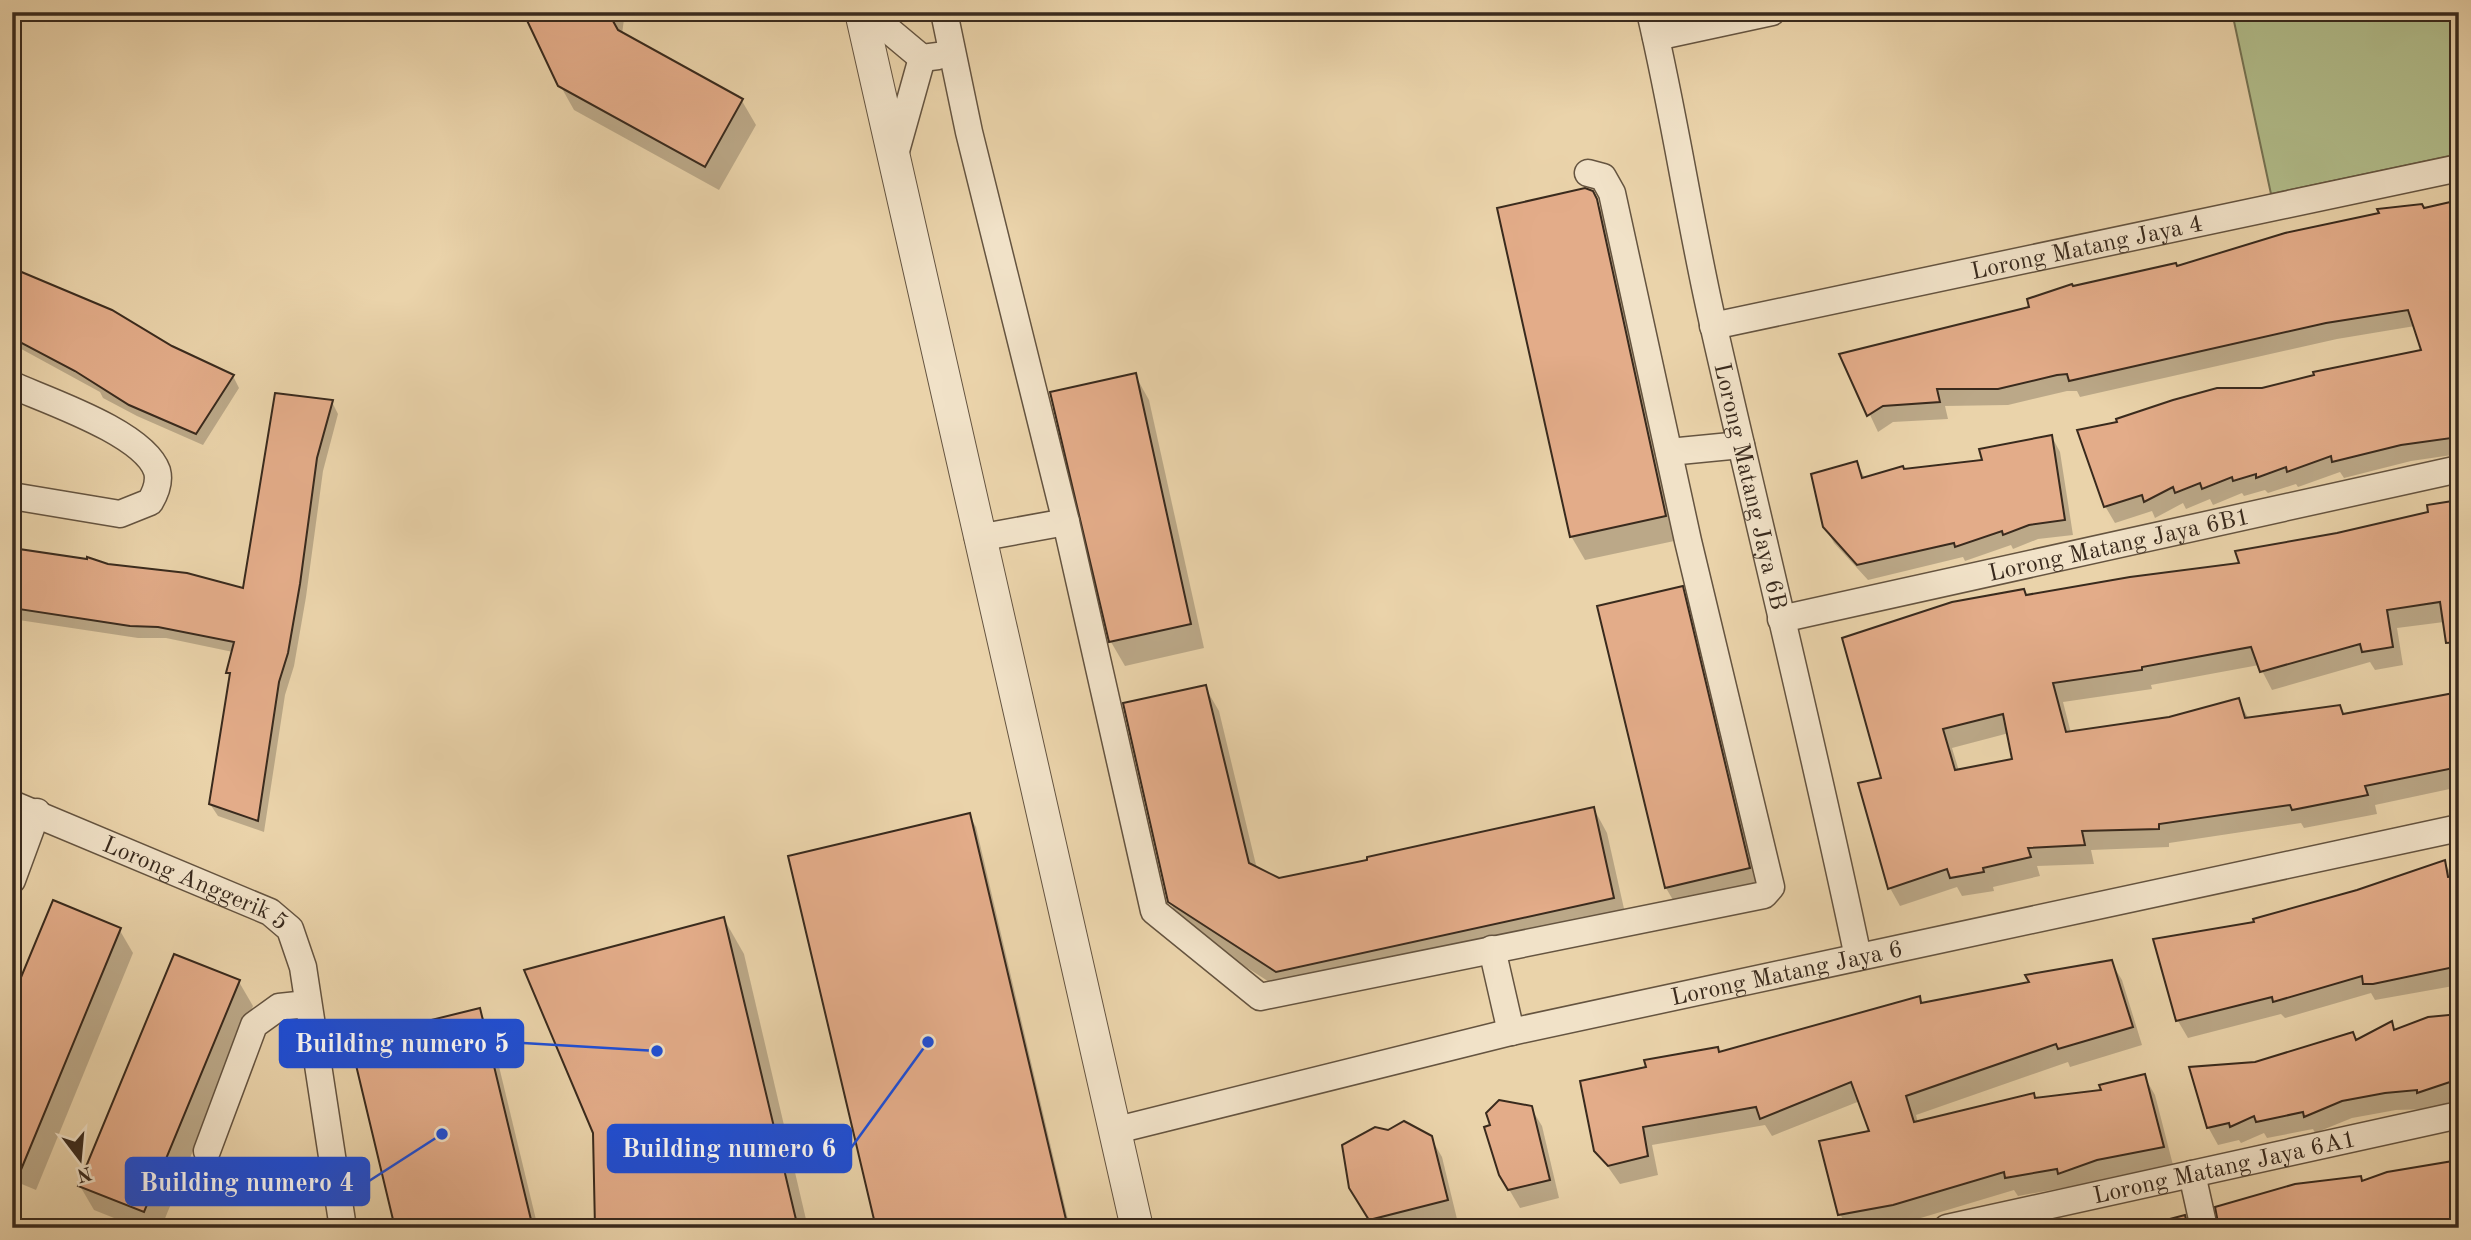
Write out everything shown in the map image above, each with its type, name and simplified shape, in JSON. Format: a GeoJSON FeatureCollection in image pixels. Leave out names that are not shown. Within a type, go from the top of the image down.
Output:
{"type":"FeatureCollection","features":[{"type":"Feature","properties":{"kind":"street"},"geometry":{"type":"LineString","coordinates":[[861,12],[978,538],[1117,1130],[1137,1228]]}},
{"type":"Feature","properties":{"kind":"street"},"geometry":{"type":"LineString","coordinates":[[867,12],[922,58],[953,54]]}},
{"type":"Feature","properties":{"kind":"street"},"geometry":{"type":"LineString","coordinates":[[944,12],[969,132],[1066,522],[1154,912],[1259,997],[1764,895],[1771,887],[1669,452],[1612,193],[1602,177],[1588,173]]}},
{"type":"Feature","properties":{"kind":"street"},"geometry":{"type":"LineString","coordinates":[[1653,24],[1772,12]]}},
{"type":"Feature","properties":{"kind":"street","name":"Lorong Matang Jaya 6B"},"geometry":{"type":"LineString","coordinates":[[1653,24],[1713,326],[1809,727],[1858,957]]}},
{"type":"Feature","properties":{"kind":"street"},"geometry":{"type":"LineString","coordinates":[[894,158],[922,58]]}},
{"type":"Feature","properties":{"kind":"street","name":"Lorong Matang Jaya 4"},"geometry":{"type":"LineString","coordinates":[[1713,326],[2459,168]]}},
{"type":"Feature","properties":{"kind":"street"},"geometry":{"type":"LineString","coordinates":[[12,385],[132,442],[152,461],[158,472],[158,484],[150,502],[120,514],[12,496]]}},
{"type":"Feature","properties":{"kind":"street"},"geometry":{"type":"LineString","coordinates":[[1669,452],[1741,445]]}},
{"type":"Feature","properties":{"kind":"street","name":"Lorong Matang Jaya 6B1"},"geometry":{"type":"LineString","coordinates":[[1781,619],[2459,469]]}},
{"type":"Feature","properties":{"kind":"street"},"geometry":{"type":"LineString","coordinates":[[978,538],[1066,522]]}},
{"type":"Feature","properties":{"kind":"street","name":"Lorong Anggerik 5"},"geometry":{"type":"LineString","coordinates":[[12,804],[37,812],[270,912],[290,929],[303,967],[343,1228]]}},
{"type":"Feature","properties":{"kind":"street"},"geometry":{"type":"LineString","coordinates":[[12,880],[37,812]]}},
{"type":"Feature","properties":{"kind":"street","name":"Lorong Matang Jaya 6"},"geometry":{"type":"LineString","coordinates":[[1117,1130],[1511,1032],[2459,828]]}},
{"type":"Feature","properties":{"kind":"street"},"geometry":{"type":"LineString","coordinates":[[1492,949],[1511,1032]]}},
{"type":"Feature","properties":{"kind":"street"},"geometry":{"type":"LineString","coordinates":[[207,1151],[254,1026],[279,1007],[307,1004]]}},
{"type":"Feature","properties":{"kind":"street","name":"Lorong Matang Jaya 6A1"},"geometry":{"type":"LineString","coordinates":[[1947,1228],[2459,1115]]}},
{"type":"Feature","properties":{"kind":"street"},"geometry":{"type":"LineString","coordinates":[[2192,1174],[2204,1228]]}},
{"type":"Feature","properties":{"kind":"green space"},"geometry":{"type":"Polygon","coordinates":[[[2232,12],[2459,12],[2459,154],[2271,194],[2232,12]]]}},
{"type":"Feature","properties":{"kind":"building"},"geometry":{"type":"Polygon","coordinates":[[[523,12],[608,12],[618,30],[743,99],[705,167],[558,86],[523,12]]]}},
{"type":"Feature","properties":{"kind":"building"},"geometry":{"type":"Polygon","coordinates":[[[1585,188],[1593,191],[1597,199],[1666,516],[1570,537],[1497,208],[1585,188]]]}},
{"type":"Feature","properties":{"kind":"building"},"geometry":{"type":"Polygon","coordinates":[[[2459,200],[2459,437],[2401,445],[2332,462],[2331,456],[2287,472],[2286,467],[2256,478],[2256,474],[2233,481],[2232,477],[2202,489],[2200,483],[2175,493],[2173,487],[2144,502],[2142,495],[2104,507],[2077,430],[2117,422],[2116,419],[2217,388],[2262,388],[2314,375],[2313,372],[2421,350],[2408,310],[2326,323],[2069,381],[2067,374],[1998,389],[1937,389],[1940,402],[1883,406],[1867,416],[1839,354],[2029,307],[2027,299],[2072,284],[2073,286],[2176,263],[2177,266],[2285,233],[2379,213],[2377,209],[2422,204],[2424,208],[2459,200]]]}},
{"type":"Feature","properties":{"kind":"building"},"geometry":{"type":"Polygon","coordinates":[[[12,268],[112,310],[172,346],[234,375],[196,434],[129,405],[75,371],[12,338],[12,268]]]}},
{"type":"Feature","properties":{"kind":"building"},"geometry":{"type":"Polygon","coordinates":[[[1136,373],[1191,624],[1109,642],[1050,392],[1136,373]]]}},
{"type":"Feature","properties":{"kind":"building"},"geometry":{"type":"Polygon","coordinates":[[[275,393],[333,400],[317,458],[300,584],[288,653],[279,682],[258,821],[209,804],[230,673],[226,673],[234,642],[158,627],[130,626],[12,608],[12,548],[87,557],[108,564],[187,573],[243,588],[275,393]]]}},
{"type":"Feature","properties":{"kind":"building"},"geometry":{"type":"Polygon","coordinates":[[[2052,435],[2065,520],[2029,525],[2003,535],[2002,531],[1955,547],[1954,543],[1857,565],[1823,527],[1811,474],[1857,461],[1862,478],[1903,466],[1904,469],[1982,460],[1979,449],[2052,435]]]}},
{"type":"Feature","properties":{"kind":"building"},"geometry":{"type":"Polygon","coordinates":[[[2459,500],[2459,642],[2446,643],[2440,602],[2387,610],[2393,647],[2362,652],[2360,644],[2260,672],[2251,647],[2142,667],[2142,670],[2053,683],[2066,732],[2169,717],[2239,698],[2245,718],[2340,705],[2343,714],[2459,692],[2459,767],[2365,786],[2368,795],[2292,810],[2290,805],[2159,824],[2159,829],[2082,831],[2085,845],[2028,848],[2031,857],[1983,868],[1984,872],[1950,878],[1947,869],[1888,889],[1858,783],[1881,778],[1842,638],[1952,602],[2024,589],[2026,595],[2130,577],[2239,563],[2235,551],[2337,533],[2428,512],[2427,505],[2459,500]],[[2003,714],[1943,729],[1955,770],[2012,759],[2003,714]]]}},
{"type":"Feature","properties":{"kind":"building"},"geometry":{"type":"Polygon","coordinates":[[[1683,586],[1750,868],[1665,888],[1597,606],[1683,586]]]}},
{"type":"Feature","properties":{"kind":"building"},"geometry":{"type":"Polygon","coordinates":[[[1206,685],[1249,863],[1279,878],[1594,807],[1614,898],[1276,972],[1168,902],[1123,703],[1206,685]]]}},
{"type":"Feature","properties":{"kind":"building"},"geometry":{"type":"Polygon","coordinates":[[[970,813],[1068,1228],[876,1228],[788,856],[970,813]]]}},
{"type":"Feature","properties":{"kind":"building"},"geometry":{"type":"Polygon","coordinates":[[[2445,860],[2448,877],[2459,876],[2459,966],[2373,984],[2363,984],[2362,976],[2273,1002],[2272,997],[2176,1021],[2153,939],[2254,922],[2253,919],[2357,890],[2445,860]]]}},
{"type":"Feature","properties":{"kind":"building"},"geometry":{"type":"Polygon","coordinates":[[[53,900],[121,928],[13,1189],[12,999],[53,900]]]}},
{"type":"Feature","properties":{"kind":"building"},"geometry":{"type":"Polygon","coordinates":[[[724,917],[798,1228],[595,1228],[593,1133],[524,970],[724,917]]]}},
{"type":"Feature","properties":{"kind":"building"},"geometry":{"type":"Polygon","coordinates":[[[174,954],[240,980],[144,1212],[78,1186],[174,954]]]}},
{"type":"Feature","properties":{"kind":"building"},"geometry":{"type":"Polygon","coordinates":[[[2112,960],[2133,1027],[2058,1049],[2056,1044],[1906,1096],[1914,1122],[2034,1093],[2035,1098],[2101,1090],[2099,1085],[2145,1074],[2164,1147],[2097,1160],[2058,1174],[2057,1169],[2005,1178],[2004,1172],[1893,1205],[1838,1215],[1819,1141],[1869,1131],[1851,1082],[1760,1119],[1756,1107],[1643,1127],[1648,1156],[1608,1166],[1594,1151],[1580,1081],[1646,1067],[1644,1060],[1718,1047],[1719,1052],[1920,996],[1921,1003],[2029,982],[2025,975],[2112,960]]]}},
{"type":"Feature","properties":{"kind":"building"},"geometry":{"type":"Polygon","coordinates":[[[480,1008],[533,1228],[395,1228],[350,1040],[480,1008]]]}},
{"type":"Feature","properties":{"kind":"building"},"geometry":{"type":"Polygon","coordinates":[[[2459,1014],[2459,1079],[2417,1093],[2417,1090],[2385,1093],[2342,1101],[2304,1117],[2303,1112],[2256,1122],[2254,1116],[2230,1127],[2229,1123],[2207,1128],[2189,1067],[2255,1062],[2353,1032],[2356,1040],[2392,1021],[2394,1030],[2428,1017],[2459,1014]]]}},
{"type":"Feature","properties":{"kind":"building"},"geometry":{"type":"Polygon","coordinates":[[[1499,1100],[1532,1106],[1550,1180],[1508,1190],[1499,1175],[1484,1127],[1490,1125],[1486,1113],[1499,1100]]]}},
{"type":"Feature","properties":{"kind":"building"},"geometry":{"type":"Polygon","coordinates":[[[1404,1121],[1432,1136],[1448,1200],[1369,1220],[1349,1188],[1342,1145],[1375,1127],[1388,1130],[1404,1121]]]}},
{"type":"Feature","properties":{"kind":"building"},"geometry":{"type":"Polygon","coordinates":[[[2459,1160],[2459,1223],[2440,1228],[2219,1228],[2215,1207],[2295,1184],[2361,1176],[2362,1181],[2387,1172],[2459,1160]]]}},
{"type":"Feature","properties":{"kind":"building"},"geometry":{"type":"Polygon","coordinates":[[[2185,1215],[2188,1228],[2163,1228],[2162,1221],[2185,1215]]]}},
{"type":"Feature","properties":{"kind":"place","name":"Building numero 6"},"geometry":{"type":"Point","coordinates":[928,1042]}},
{"type":"Feature","properties":{"kind":"place","name":"Building numero 5"},"geometry":{"type":"Point","coordinates":[657,1051]}},
{"type":"Feature","properties":{"kind":"place","name":"Building numero 4"},"geometry":{"type":"Point","coordinates":[442,1134]}}]}
